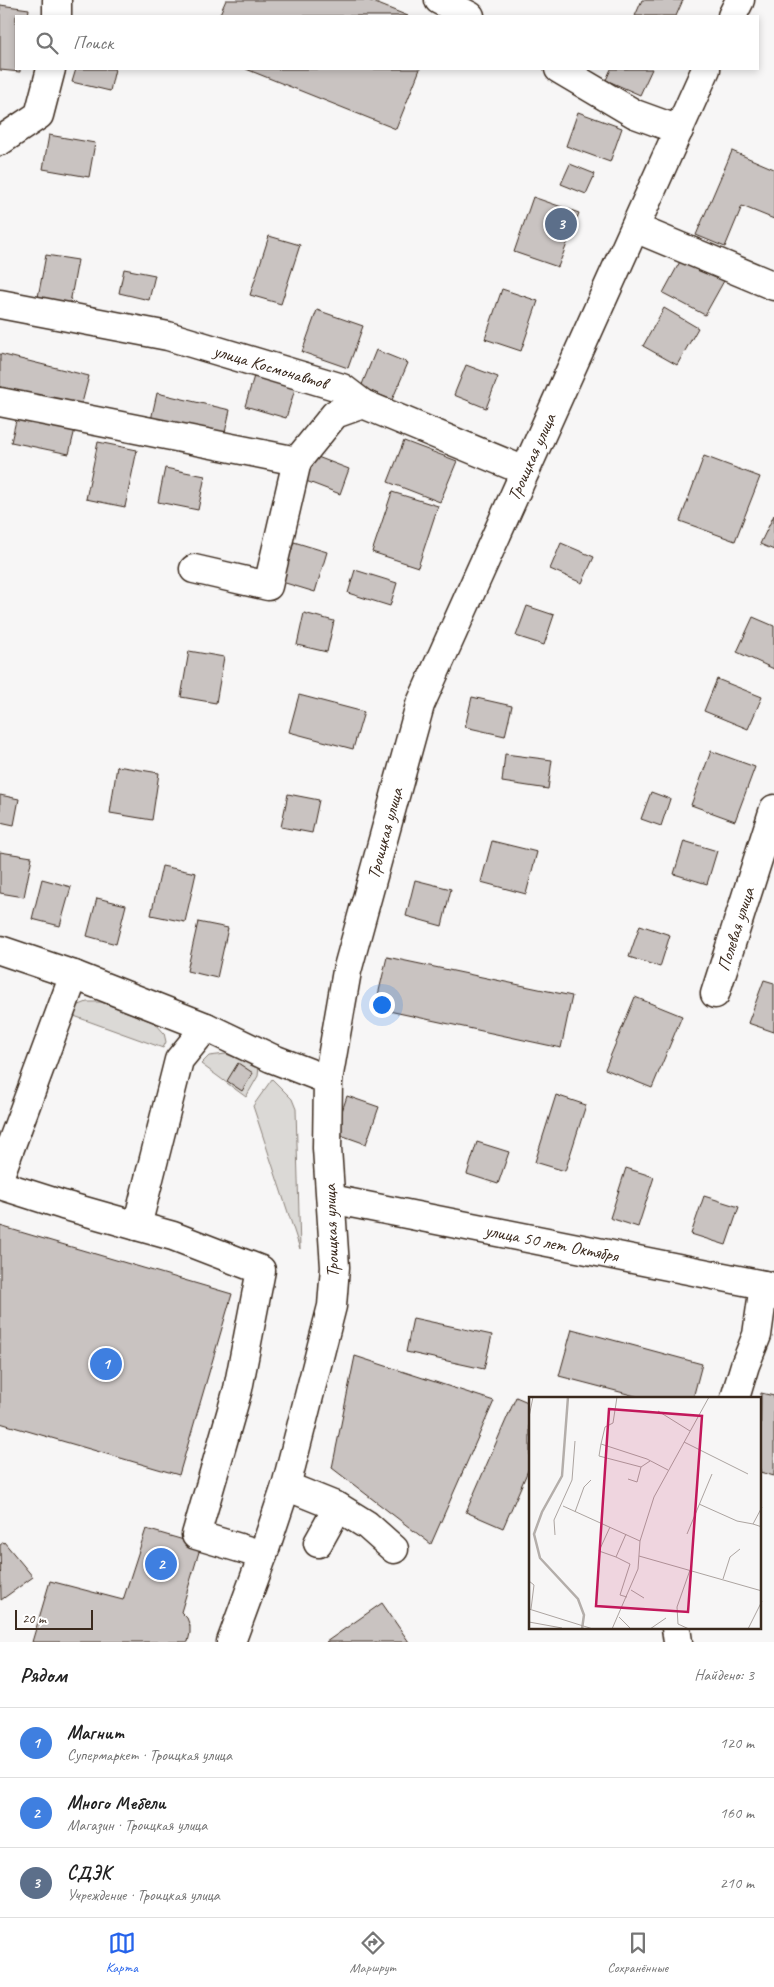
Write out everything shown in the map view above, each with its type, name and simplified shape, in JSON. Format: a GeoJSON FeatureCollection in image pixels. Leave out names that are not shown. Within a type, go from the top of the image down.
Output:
{"type":"FeatureCollection","features":[{"type":"Feature","properties":{"kind":"main road"},"geometry":{"type":"LineString","coordinates":[[57,0],[57,15]]}},
{"type":"Feature","properties":{"kind":"main road"},"geometry":{"type":"LineString","coordinates":[[439,0],[468,15]]}},
{"type":"Feature","properties":{"kind":"main road"},"geometry":{"type":"LineString","coordinates":[[732,15],[740,0]]}},
{"type":"Feature","properties":{"kind":"main road"},"geometry":{"type":"LineString","coordinates":[[0,141],[39,115],[51,70]]}},
{"type":"Feature","properties":{"kind":"main road"},"geometry":{"type":"LineString","coordinates":[[561,70],[635,114],[679,130]]}},
{"type":"Feature","properties":{"kind":"main road","name":"Троицкая улица"},"geometry":{"type":"LineString","coordinates":[[231,1642],[286,1486],[332,1306],[335,1267],[327,1148],[328,1080],[347,971],[420,704],[706,70]]}},
{"type":"Feature","properties":{"kind":"main road"},"geometry":{"type":"LineString","coordinates":[[635,228],[774,286]]}},
{"type":"Feature","properties":{"kind":"main road","name":"улица Космонавтов"},"geometry":{"type":"LineString","coordinates":[[0,304],[168,336],[342,388],[363,404],[525,471]]}},
{"type":"Feature","properties":{"kind":"main road"},"geometry":{"type":"LineString","coordinates":[[0,402],[297,461]]}},
{"type":"Feature","properties":{"kind":"main road"},"geometry":{"type":"LineString","coordinates":[[194,569],[268,586],[297,461],[335,414],[363,404]]}},
{"type":"Feature","properties":{"kind":"main road","name":"Полевая улица"},"geometry":{"type":"LineString","coordinates":[[715,994],[774,809]]}},
{"type":"Feature","properties":{"kind":"main road"},"geometry":{"type":"LineString","coordinates":[[0,950],[74,975],[206,1027],[271,1058],[328,1080]]}},
{"type":"Feature","properties":{"kind":"main road"},"geometry":{"type":"LineString","coordinates":[[0,1176],[74,975]]}},
{"type":"Feature","properties":{"kind":"main road"},"geometry":{"type":"LineString","coordinates":[[137,1226],[179,1060],[206,1027]]}},
{"type":"Feature","properties":{"kind":"main road"},"geometry":{"type":"LineString","coordinates":[[0,1185],[173,1236],[261,1270],[238,1389],[196,1534],[263,1555]]}},
{"type":"Feature","properties":{"kind":"main road","name":"улица 50 лет Октября"},"geometry":{"type":"LineString","coordinates":[[331,1199],[769,1286]]}},
{"type":"Feature","properties":{"kind":"main road"},"geometry":{"type":"LineString","coordinates":[[734,1397],[756,1335],[769,1286]]}},
{"type":"Feature","properties":{"kind":"main road"},"geometry":{"type":"LineString","coordinates":[[286,1486],[338,1507],[367,1525],[394,1549]]}},
{"type":"Feature","properties":{"kind":"main road"},"geometry":{"type":"LineString","coordinates":[[318,1543],[338,1507]]}},
{"type":"Feature","properties":{"kind":"shaded area"},"geometry":{"type":"Polygon","coordinates":[[[87,1002],[101,1002],[155,1023],[164,1033],[166,1042],[163,1048],[74,1016],[72,1012],[74,1007],[87,1002]]]}},
{"type":"Feature","properties":{"kind":"shaded area"},"geometry":{"type":"Polygon","coordinates":[[[226,1054],[259,1067],[258,1076],[246,1097],[201,1064],[209,1056],[226,1054]]]}},
{"type":"Feature","properties":{"kind":"shaded area"},"geometry":{"type":"Polygon","coordinates":[[[272,1079],[292,1099],[296,1109],[300,1249],[253,1106],[272,1079]]]}},
{"type":"Feature","properties":{"kind":"building"},"geometry":{"type":"Polygon","coordinates":[[[226,0],[368,0],[406,15],[219,15],[226,0]]]}},
{"type":"Feature","properties":{"kind":"building"},"geometry":{"type":"Polygon","coordinates":[[[642,0],[683,0],[676,15],[635,15],[642,0]]]}},
{"type":"Feature","properties":{"kind":"building"},"geometry":{"type":"Polygon","coordinates":[[[0,5],[29,9],[28,15],[15,15],[15,70],[20,70],[20,72],[0,70],[0,5]]]}},
{"type":"Feature","properties":{"kind":"building"},"geometry":{"type":"Polygon","coordinates":[[[76,70],[115,70],[110,91],[72,82],[76,70]]]}},
{"type":"Feature","properties":{"kind":"building"},"geometry":{"type":"Polygon","coordinates":[[[248,70],[420,70],[396,129],[248,70]]]}},
{"type":"Feature","properties":{"kind":"building"},"geometry":{"type":"Polygon","coordinates":[[[611,70],[652,70],[640,95],[606,80],[611,70]]]}},
{"type":"Feature","properties":{"kind":"building"},"geometry":{"type":"Polygon","coordinates":[[[578,112],[622,128],[610,162],[566,146],[578,112]]]}},
{"type":"Feature","properties":{"kind":"building"},"geometry":{"type":"Polygon","coordinates":[[[49,135],[95,143],[89,177],[43,169],[49,135]]]}},
{"type":"Feature","properties":{"kind":"building"},"geometry":{"type":"Polygon","coordinates":[[[732,151],[774,169],[774,219],[742,206],[725,247],[696,235],[732,151]]]}},
{"type":"Feature","properties":{"kind":"building"},"geometry":{"type":"Polygon","coordinates":[[[570,164],[595,174],[586,194],[561,184],[570,164]]]}},
{"type":"Feature","properties":{"kind":"building"},"geometry":{"type":"Polygon","coordinates":[[[533,197],[579,213],[558,267],[514,252],[533,197]]]}},
{"type":"Feature","properties":{"kind":"building"},"geometry":{"type":"Polygon","coordinates":[[[269,236],[300,245],[281,304],[250,295],[269,236]]]}},
{"type":"Feature","properties":{"kind":"building"},"geometry":{"type":"Polygon","coordinates":[[[46,255],[78,260],[70,303],[38,297],[46,255]]]}},
{"type":"Feature","properties":{"kind":"building"},"geometry":{"type":"Polygon","coordinates":[[[683,256],[725,279],[705,315],[663,293],[683,256]]]}},
{"type":"Feature","properties":{"kind":"building"},"geometry":{"type":"Polygon","coordinates":[[[124,269],[155,275],[149,300],[119,293],[124,269]]]}},
{"type":"Feature","properties":{"kind":"building"},"geometry":{"type":"Polygon","coordinates":[[[502,289],[538,301],[521,351],[485,339],[502,289]]]}},
{"type":"Feature","properties":{"kind":"building"},"geometry":{"type":"Polygon","coordinates":[[[664,308],[698,328],[677,365],[643,346],[664,308]]]}},
{"type":"Feature","properties":{"kind":"building"},"geometry":{"type":"Polygon","coordinates":[[[317,310],[363,326],[348,368],[302,352],[317,310]]]}},
{"type":"Feature","properties":{"kind":"building"},"geometry":{"type":"Polygon","coordinates":[[[376,350],[408,363],[392,400],[361,387],[376,350]]]}},
{"type":"Feature","properties":{"kind":"building"},"geometry":{"type":"Polygon","coordinates":[[[0,354],[89,376],[81,407],[0,387],[0,354]]]}},
{"type":"Feature","properties":{"kind":"building"},"geometry":{"type":"Polygon","coordinates":[[[466,365],[498,377],[486,408],[454,395],[466,365]]]}},
{"type":"Feature","properties":{"kind":"building"},"geometry":{"type":"Polygon","coordinates":[[[254,376],[295,389],[286,418],[245,406],[254,376]]]}},
{"type":"Feature","properties":{"kind":"building"},"geometry":{"type":"Polygon","coordinates":[[[157,393],[230,410],[224,437],[151,420],[157,393]]]}},
{"type":"Feature","properties":{"kind":"building"},"geometry":{"type":"Polygon","coordinates":[[[17,416],[75,429],[69,454],[11,442],[17,416]]]}},
{"type":"Feature","properties":{"kind":"building"},"geometry":{"type":"Polygon","coordinates":[[[404,441],[457,461],[440,502],[388,482],[404,441]]]}},
{"type":"Feature","properties":{"kind":"building"},"geometry":{"type":"Polygon","coordinates":[[[98,442],[137,450],[125,507],[86,499],[98,442]]]}},
{"type":"Feature","properties":{"kind":"building"},"geometry":{"type":"Polygon","coordinates":[[[315,456],[349,469],[340,494],[306,481],[315,456]]]}},
{"type":"Feature","properties":{"kind":"building"},"geometry":{"type":"Polygon","coordinates":[[[704,456],[760,477],[735,541],[680,521],[704,456]]]}},
{"type":"Feature","properties":{"kind":"building"},"geometry":{"type":"Polygon","coordinates":[[[165,468],[205,476],[198,510],[158,502],[165,468]]]}},
{"type":"Feature","properties":{"kind":"building"},"geometry":{"type":"Polygon","coordinates":[[[392,492],[438,506],[418,567],[372,552],[392,492]]]}},
{"type":"Feature","properties":{"kind":"building"},"geometry":{"type":"Polygon","coordinates":[[[774,515],[774,550],[760,544],[774,515]]]}},
{"type":"Feature","properties":{"kind":"building"},"geometry":{"type":"Polygon","coordinates":[[[294,542],[327,552],[315,592],[282,582],[294,542]]]}},
{"type":"Feature","properties":{"kind":"building"},"geometry":{"type":"Polygon","coordinates":[[[561,543],[594,557],[582,583],[550,569],[561,543]]]}},
{"type":"Feature","properties":{"kind":"building"},"geometry":{"type":"Polygon","coordinates":[[[355,570],[397,583],[390,606],[348,593],[355,570]]]}},
{"type":"Feature","properties":{"kind":"building"},"geometry":{"type":"Polygon","coordinates":[[[527,606],[554,615],[544,645],[516,636],[527,606]]]}},
{"type":"Feature","properties":{"kind":"building"},"geometry":{"type":"Polygon","coordinates":[[[304,613],[334,621],[327,652],[297,645],[304,613]]]}},
{"type":"Feature","properties":{"kind":"building"},"geometry":{"type":"Polygon","coordinates":[[[753,617],[774,626],[774,669],[737,652],[753,617]]]}},
{"type":"Feature","properties":{"kind":"building"},"geometry":{"type":"Polygon","coordinates":[[[189,651],[224,657],[216,703],[181,697],[189,651]]]}},
{"type":"Feature","properties":{"kind":"building"},"geometry":{"type":"Polygon","coordinates":[[[717,679],[762,697],[748,729],[704,711],[717,679]]]}},
{"type":"Feature","properties":{"kind":"building"},"geometry":{"type":"Polygon","coordinates":[[[299,695],[364,712],[353,749],[289,732],[299,695]]]}},
{"type":"Feature","properties":{"kind":"building"},"geometry":{"type":"Polygon","coordinates":[[[472,697],[512,706],[505,736],[465,727],[472,697]]]}},
{"type":"Feature","properties":{"kind":"building"},"geometry":{"type":"Polygon","coordinates":[[[711,751],[755,767],[735,821],[691,805],[711,751]]]}},
{"type":"Feature","properties":{"kind":"building"},"geometry":{"type":"Polygon","coordinates":[[[505,754],[552,760],[548,789],[502,782],[505,754]]]}},
{"type":"Feature","properties":{"kind":"building"},"geometry":{"type":"Polygon","coordinates":[[[117,766],[159,773],[152,820],[110,813],[117,766]]]}},
{"type":"Feature","properties":{"kind":"building"},"geometry":{"type":"Polygon","coordinates":[[[651,792],[670,799],[661,826],[641,819],[651,792]]]}},
{"type":"Feature","properties":{"kind":"building"},"geometry":{"type":"Polygon","coordinates":[[[288,794],[319,800],[312,833],[281,827],[288,794]]]}},
{"type":"Feature","properties":{"kind":"building"},"geometry":{"type":"Polygon","coordinates":[[[0,795],[19,799],[14,825],[0,822],[0,795]]]}},
{"type":"Feature","properties":{"kind":"building"},"geometry":{"type":"Polygon","coordinates":[[[492,841],[537,852],[526,894],[481,882],[492,841]]]}},
{"type":"Feature","properties":{"kind":"building"},"geometry":{"type":"Polygon","coordinates":[[[684,841],[717,851],[707,884],[674,874],[684,841]]]}},
{"type":"Feature","properties":{"kind":"building"},"geometry":{"type":"Polygon","coordinates":[[[0,852],[32,857],[24,897],[0,893],[0,852]]]}},
{"type":"Feature","properties":{"kind":"building"},"geometry":{"type":"Polygon","coordinates":[[[162,866],[196,873],[185,922],[151,915],[162,866]]]}},
{"type":"Feature","properties":{"kind":"building"},"geometry":{"type":"Polygon","coordinates":[[[42,879],[71,887],[60,926],[32,919],[42,879]]]}},
{"type":"Feature","properties":{"kind":"building"},"geometry":{"type":"Polygon","coordinates":[[[415,880],[451,889],[442,926],[406,916],[415,880]]]}},
{"type":"Feature","properties":{"kind":"building"},"geometry":{"type":"Polygon","coordinates":[[[97,898],[126,905],[116,944],[87,936],[97,898]]]}},
{"type":"Feature","properties":{"kind":"building"},"geometry":{"type":"Polygon","coordinates":[[[198,922],[228,928],[217,978],[187,971],[198,922]]]}},
{"type":"Feature","properties":{"kind":"building"},"geometry":{"type":"Polygon","coordinates":[[[640,925],[670,935],[660,967],[629,957],[640,925]]]}},
{"type":"Feature","properties":{"kind":"building"},"geometry":{"type":"Polygon","coordinates":[[[387,957],[572,996],[561,1048],[375,1008],[387,957]]]}},
{"type":"Feature","properties":{"kind":"building"},"geometry":{"type":"Polygon","coordinates":[[[764,980],[774,983],[774,1032],[748,1023],[764,980]]]}},
{"type":"Feature","properties":{"kind":"building"},"geometry":{"type":"Polygon","coordinates":[[[635,997],[682,1016],[652,1088],[605,1069],[635,997]]]}},
{"type":"Feature","properties":{"kind":"building"},"geometry":{"type":"Polygon","coordinates":[[[238,1063],[253,1073],[242,1091],[227,1081],[238,1063]]]}},
{"type":"Feature","properties":{"kind":"building"},"geometry":{"type":"Polygon","coordinates":[[[556,1095],[586,1105],[565,1171],[535,1162],[556,1095]]]}},
{"type":"Feature","properties":{"kind":"building"},"geometry":{"type":"Polygon","coordinates":[[[347,1096],[379,1107],[366,1144],[335,1133],[347,1096]]]}},
{"type":"Feature","properties":{"kind":"building"},"geometry":{"type":"Polygon","coordinates":[[[477,1142],[509,1152],[498,1184],[467,1174],[477,1142]]]}},
{"type":"Feature","properties":{"kind":"building"},"geometry":{"type":"Polygon","coordinates":[[[626,1168],[654,1177],[638,1227],[610,1218],[626,1168]]]}},
{"type":"Feature","properties":{"kind":"building"},"geometry":{"type":"Polygon","coordinates":[[[704,1196],[739,1207],[726,1245],[691,1234],[704,1196]]]}},
{"type":"Feature","properties":{"kind":"building"},"geometry":{"type":"Polygon","coordinates":[[[0,1226],[232,1294],[179,1475],[0,1423],[0,1226]]]}},
{"type":"Feature","properties":{"kind":"building"},"geometry":{"type":"Polygon","coordinates":[[[413,1318],[492,1335],[484,1369],[406,1352],[413,1318]]]}},
{"type":"Feature","properties":{"kind":"building"},"geometry":{"type":"Polygon","coordinates":[[[572,1329],[702,1364],[693,1397],[639,1397],[559,1376],[572,1329]]]}},
{"type":"Feature","properties":{"kind":"building"},"geometry":{"type":"Polygon","coordinates":[[[355,1356],[494,1401],[431,1544],[332,1468],[355,1356]]]}},
{"type":"Feature","properties":{"kind":"building"},"geometry":{"type":"Polygon","coordinates":[[[761,1393],[774,1396],[774,1476],[762,1473],[761,1393]]]}},
{"type":"Feature","properties":{"kind":"building"},"geometry":{"type":"Polygon","coordinates":[[[516,1397],[529,1403],[529,1468],[503,1528],[466,1512],[516,1397]]]}},
{"type":"Feature","properties":{"kind":"building"},"geometry":{"type":"Polygon","coordinates":[[[146,1529],[201,1545],[181,1612],[187,1618],[190,1626],[188,1642],[32,1642],[50,1581],[123,1600],[146,1529]]]}},
{"type":"Feature","properties":{"kind":"building"},"geometry":{"type":"Polygon","coordinates":[[[4,1542],[33,1577],[1,1600],[0,1545],[4,1542]]]}},
{"type":"Feature","properties":{"kind":"building"},"geometry":{"type":"Polygon","coordinates":[[[382,1603],[409,1642],[326,1642],[382,1603]]]}},
{"type":"Feature","properties":{"kind":"place","name":"СДЭК"},"geometry":{"type":"Point","coordinates":[561,224]}},
{"type":"Feature","properties":{"kind":"place","name":"Магнит"},"geometry":{"type":"Point","coordinates":[106,1364]}},
{"type":"Feature","properties":{"kind":"place","name":"Много Мебели"},"geometry":{"type":"Point","coordinates":[161,1564]}}]}
